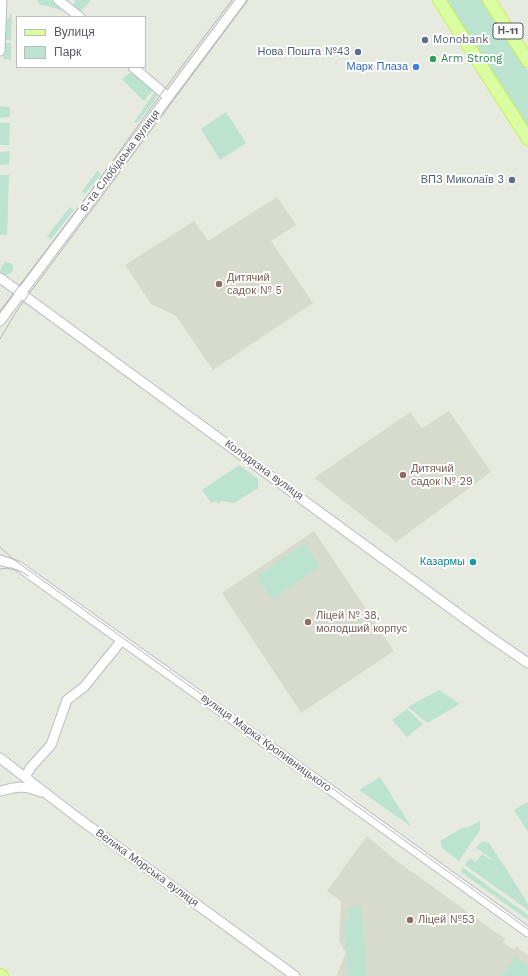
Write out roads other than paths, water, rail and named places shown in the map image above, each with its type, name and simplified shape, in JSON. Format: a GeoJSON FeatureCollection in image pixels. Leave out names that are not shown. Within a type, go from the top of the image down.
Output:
{"type":"FeatureCollection","features":[{"type":"Feature","properties":{"kind":"main road"},"geometry":{"type":"LineString","coordinates":[[439,0],[528,139]]}},
{"type":"Feature","properties":{"kind":"main road","name":"Н-11"},"geometry":{"type":"LineString","coordinates":[[488,0],[528,61]]}},
{"type":"Feature","properties":{"kind":"street"},"geometry":{"type":"LineString","coordinates":[[0,51],[2,0]]}},
{"type":"Feature","properties":{"kind":"street"},"geometry":{"type":"LineString","coordinates":[[58,0],[79,16]]}},
{"type":"Feature","properties":{"kind":"street","name":"6-та Слобідська вулиця"},"geometry":{"type":"LineString","coordinates":[[0,321],[241,0]]}},
{"type":"Feature","properties":{"kind":"street"},"geometry":{"type":"LineString","coordinates":[[135,68],[168,97]]}},
{"type":"Feature","properties":{"kind":"street","name":"Колодязна вулиця"},"geometry":{"type":"LineString","coordinates":[[0,278],[490,637],[528,662]]}},
{"type":"Feature","properties":{"kind":"street","name":"вулиця Марка Кропивницького"},"geometry":{"type":"LineString","coordinates":[[0,560],[18,566],[528,932]]}},
{"type":"Feature","properties":{"kind":"street"},"geometry":{"type":"LineString","coordinates":[[25,777],[31,767],[51,745],[67,700],[84,686],[122,640]]}},
{"type":"Feature","properties":{"kind":"street","name":"Велика Морська вулиця"},"geometry":{"type":"LineString","coordinates":[[0,758],[46,794],[295,976]]}},
{"type":"Feature","properties":{"kind":"street"},"geometry":{"type":"LineString","coordinates":[[0,791],[21,787],[46,794]]}},
{"type":"Feature","properties":{"kind":"tram line"},"geometry":{"type":"LineString","coordinates":[[0,311],[86,198],[158,98],[232,0]]}},
{"type":"Feature","properties":{"kind":"tram line"},"geometry":{"type":"LineString","coordinates":[[0,339],[26,298],[248,0]]}},
{"type":"Feature","properties":{"kind":"tram line"},"geometry":{"type":"LineString","coordinates":[[0,547],[13,559],[528,929]]}},
{"type":"Feature","properties":{"kind":"tram line"},"geometry":{"type":"LineString","coordinates":[[0,569],[12,568],[28,576]]}},
{"type":"Feature","properties":{"kind":"place","name":"Monobank"},"geometry":{"type":"Point","coordinates":[425,40]}},
{"type":"Feature","properties":{"kind":"place","name":"Нова Пошта №43"},"geometry":{"type":"Point","coordinates":[358,52]}},
{"type":"Feature","properties":{"kind":"place","name":"Arm Strong"},"geometry":{"type":"Point","coordinates":[433,59]}},
{"type":"Feature","properties":{"kind":"place","name":"Марк Плаза"},"geometry":{"type":"Point","coordinates":[416,67]}},
{"type":"Feature","properties":{"kind":"place","name":"ВПЗ Миколаїв 3"},"geometry":{"type":"Point","coordinates":[512,180]}},
{"type":"Feature","properties":{"kind":"place","name":"Дитячий садок № 5"},"geometry":{"type":"Point","coordinates":[219,284]}},
{"type":"Feature","properties":{"kind":"place","name":"Дитячий садок № 29"},"geometry":{"type":"Point","coordinates":[403,475]}},
{"type":"Feature","properties":{"kind":"place","name":"Казармы"},"geometry":{"type":"Point","coordinates":[473,562]}},
{"type":"Feature","properties":{"kind":"place","name":"Ліцей № 38, молодший корпус"},"geometry":{"type":"Point","coordinates":[308,622]}},
{"type":"Feature","properties":{"kind":"place","name":"Ліцей №53"},"geometry":{"type":"Point","coordinates":[410,920]}}]}
